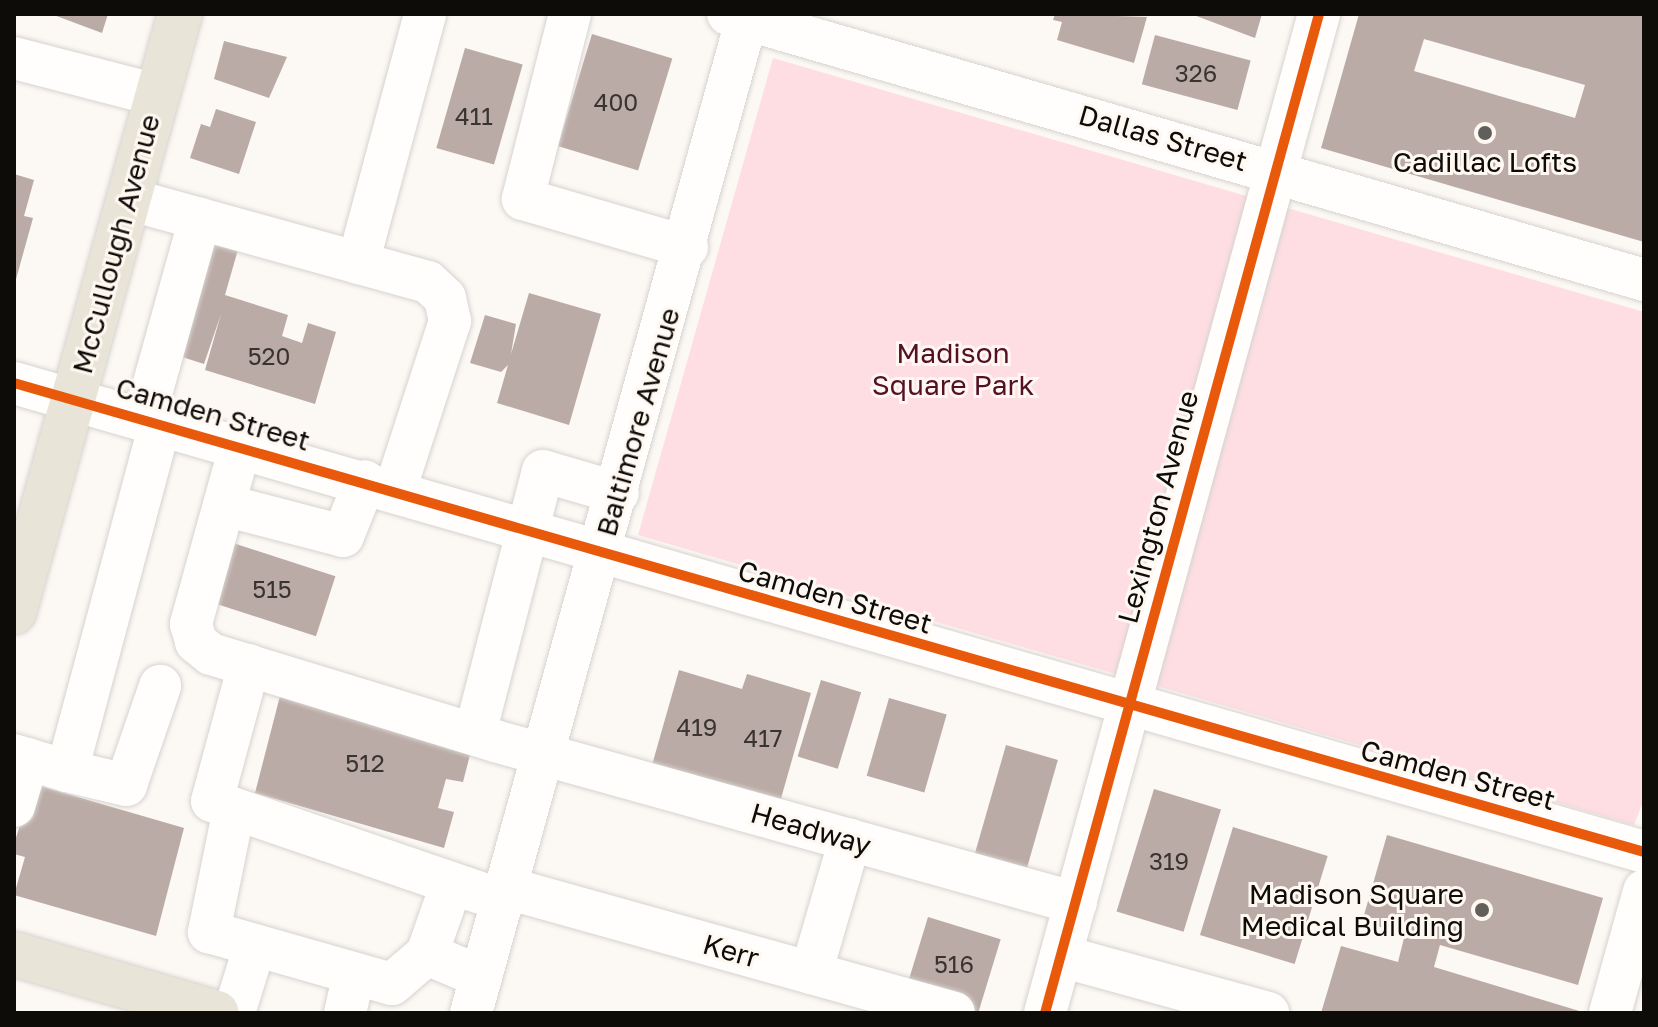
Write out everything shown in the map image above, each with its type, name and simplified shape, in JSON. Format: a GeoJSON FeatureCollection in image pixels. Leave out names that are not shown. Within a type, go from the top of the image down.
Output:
{"type":"FeatureCollection","features":[{"type":"Feature","properties":{"kind":"main road","name":"McCullough Avenue"},"geometry":{"type":"LineString","coordinates":[[14,612],[180,14]]}},
{"type":"Feature","properties":{"kind":"main road"},"geometry":{"type":"LineString","coordinates":[[14,954],[194,1010]]}},
{"type":"Feature","properties":{"kind":"street"},"geometry":{"type":"LineString","coordinates":[[358,263],[425,14]]}},
{"type":"Feature","properties":{"kind":"street"},"geometry":{"type":"LineString","coordinates":[[570,14],[523,199],[687,247]]}},
{"type":"Feature","properties":{"kind":"street","name":"Lexington Avenue"},"geometry":{"type":"LineString","coordinates":[[1045,1013],[1319,14]]}},
{"type":"Feature","properties":{"kind":"street","name":"Baltimore Avenue"},"geometry":{"type":"LineString","coordinates":[[476,995],[687,247],[741,16]]}},
{"type":"Feature","properties":{"kind":"street","name":"Dallas Street"},"geometry":{"type":"LineString","coordinates":[[741,16],[1644,280]]}},
{"type":"Feature","properties":{"kind":"street"},"geometry":{"type":"LineString","coordinates":[[14,58],[157,95]]}},
{"type":"Feature","properties":{"kind":"street"},"geometry":{"type":"LineString","coordinates":[[128,199],[428,282],[445,298],[450,321],[380,486],[343,536],[224,505]]}},
{"type":"Feature","properties":{"kind":"street"},"geometry":{"type":"LineString","coordinates":[[14,806],[36,761],[152,422],[200,219]]}},
{"type":"Feature","properties":{"kind":"street","name":"Camden Street"},"geometry":{"type":"LineString","coordinates":[[14,383],[380,486],[1129,708],[1644,852]]}},
{"type":"Feature","properties":{"kind":"street","name":"Headway"},"geometry":{"type":"LineString","coordinates":[[240,447],[191,624],[196,642],[211,654],[545,755],[1076,903]]}},
{"type":"Feature","properties":{"kind":"street"},"geometry":{"type":"LineString","coordinates":[[479,718],[543,471],[618,493]]}},
{"type":"Feature","properties":{"kind":"street"},"geometry":{"type":"LineString","coordinates":[[249,665],[212,801],[234,809],[209,932],[255,945],[349,994],[392,984],[427,954],[452,883]]}},
{"type":"Feature","properties":{"kind":"street"},"geometry":{"type":"LineString","coordinates":[[36,761],[126,785],[160,686]]}},
{"type":"Feature","properties":{"kind":"street","name":"Kerr"},"geometry":{"type":"LineString","coordinates":[[234,809],[452,883],[506,894],[954,1013]]}},
{"type":"Feature","properties":{"kind":"street"},"geometry":{"type":"LineString","coordinates":[[811,973],[850,840]]}},
{"type":"Feature","properties":{"kind":"street"},"geometry":{"type":"LineString","coordinates":[[1610,1013],[1644,891]]}},
{"type":"Feature","properties":{"kind":"street"},"geometry":{"type":"LineString","coordinates":[[234,1013],[255,945]]}},
{"type":"Feature","properties":{"kind":"street"},"geometry":{"type":"LineString","coordinates":[[427,954],[476,995]]}},
{"type":"Feature","properties":{"kind":"street"},"geometry":{"type":"LineString","coordinates":[[1061,956],[1268,1013]]}},
{"type":"Feature","properties":{"kind":"green space","name":"Madison Square Park"},"geometry":{"type":"Polygon","coordinates":[[[773,58],[1644,312],[1644,799],[1634,825],[638,535],[773,58]]]}},
{"type":"Feature","properties":{"kind":"building"},"geometry":{"type":"Polygon","coordinates":[[[51,14],[108,14],[102,33],[51,14]]]}},
{"type":"Feature","properties":{"kind":"building"},"geometry":{"type":"Polygon","coordinates":[[[1055,14],[1147,17],[1134,63],[1057,40],[1062,22],[1053,20],[1055,14]]]}},
{"type":"Feature","properties":{"kind":"building"},"geometry":{"type":"Polygon","coordinates":[[[1191,14],[1262,14],[1255,38],[1191,14]]]}},
{"type":"Feature","properties":{"kind":"building","name":"Cadillac Lofts"},"geometry":{"type":"Polygon","coordinates":[[[1359,14],[1644,14],[1644,242],[1321,148],[1359,14]],[[1424,39],[1414,71],[1575,118],[1585,85],[1424,39]]]}},
{"type":"Feature","properties":{"kind":"building"},"geometry":{"type":"Polygon","coordinates":[[[592,34],[672,59],[638,170],[558,146],[592,34]]]}},
{"type":"Feature","properties":{"kind":"building"},"geometry":{"type":"Polygon","coordinates":[[[1155,35],[1251,61],[1237,110],[1142,84],[1155,35]]]}},
{"type":"Feature","properties":{"kind":"building"},"geometry":{"type":"Polygon","coordinates":[[[224,41],[287,57],[269,98],[214,79],[224,41]]]}},
{"type":"Feature","properties":{"kind":"building"},"geometry":{"type":"Polygon","coordinates":[[[465,48],[523,65],[494,165],[436,148],[465,48]]]}},
{"type":"Feature","properties":{"kind":"building"},"geometry":{"type":"Polygon","coordinates":[[[216,109],[256,122],[239,174],[190,158],[201,124],[210,127],[216,109]]]}},
{"type":"Feature","properties":{"kind":"building"},"geometry":{"type":"Polygon","coordinates":[[[14,174],[34,180],[24,216],[33,218],[15,283],[14,174]]]}},
{"type":"Feature","properties":{"kind":"building"},"geometry":{"type":"Polygon","coordinates":[[[208,237],[239,246],[225,295],[288,315],[282,336],[302,343],[308,323],[336,332],[315,404],[205,370],[221,314],[204,364],[173,354],[208,237]]]}},
{"type":"Feature","properties":{"kind":"building"},"geometry":{"type":"Polygon","coordinates":[[[529,293],[601,314],[569,425],[497,403],[508,365],[501,372],[470,363],[485,315],[516,324],[511,354],[529,293]]]}},
{"type":"Feature","properties":{"kind":"building"},"geometry":{"type":"Polygon","coordinates":[[[227,541],[335,576],[316,636],[208,601],[227,541]]]}},
{"type":"Feature","properties":{"kind":"building"},"geometry":{"type":"Polygon","coordinates":[[[679,670],[742,689],[747,674],[811,693],[780,802],[652,765],[679,670]]]}},
{"type":"Feature","properties":{"kind":"building"},"geometry":{"type":"Polygon","coordinates":[[[821,680],[861,692],[838,769],[798,757],[821,680]]]}},
{"type":"Feature","properties":{"kind":"building"},"geometry":{"type":"Polygon","coordinates":[[[281,692],[472,747],[463,782],[446,779],[438,808],[454,812],[444,848],[255,793],[281,692]]]}},
{"type":"Feature","properties":{"kind":"building"},"geometry":{"type":"Polygon","coordinates":[[[889,698],[947,715],[924,792],[867,776],[889,698]]]}},
{"type":"Feature","properties":{"kind":"building"},"geometry":{"type":"Polygon","coordinates":[[[1006,745],[1058,760],[1022,884],[970,869],[1006,745]]]}},
{"type":"Feature","properties":{"kind":"building"},"geometry":{"type":"Polygon","coordinates":[[[33,784],[184,828],[156,936],[14,895],[25,857],[14,854],[14,844],[33,784]]]}},
{"type":"Feature","properties":{"kind":"building"},"geometry":{"type":"Polygon","coordinates":[[[1154,789],[1221,809],[1184,932],[1117,911],[1154,789]]]}},
{"type":"Feature","properties":{"kind":"building"},"geometry":{"type":"Polygon","coordinates":[[[1233,827],[1328,856],[1295,964],[1200,935],[1233,827]]]}},
{"type":"Feature","properties":{"kind":"building","name":"Madison Square Medical Building"},"geometry":{"type":"Polygon","coordinates":[[[1387,835],[1603,898],[1578,985],[1440,945],[1434,967],[1586,1013],[1321,1013],[1341,946],[1398,962],[1405,934],[1362,922],[1387,835]]]}},
{"type":"Feature","properties":{"kind":"building"},"geometry":{"type":"Polygon","coordinates":[[[928,917],[1001,939],[978,1012],[906,990],[928,917]]]}},
{"type":"Feature","properties":{"kind":"cycle path"},"geometry":{"type":"LineString","coordinates":[[1045,1013],[1319,14]]}},
{"type":"Feature","properties":{"kind":"cycle path"},"geometry":{"type":"LineString","coordinates":[[14,383],[1644,852]]}},
{"type":"Feature","properties":{"kind":"place","name":"Cadillac Lofts"},"geometry":{"type":"Point","coordinates":[1485,133]}},
{"type":"Feature","properties":{"kind":"place","name":"Madison Square Medical Building"},"geometry":{"type":"Point","coordinates":[1482,910]}}]}
